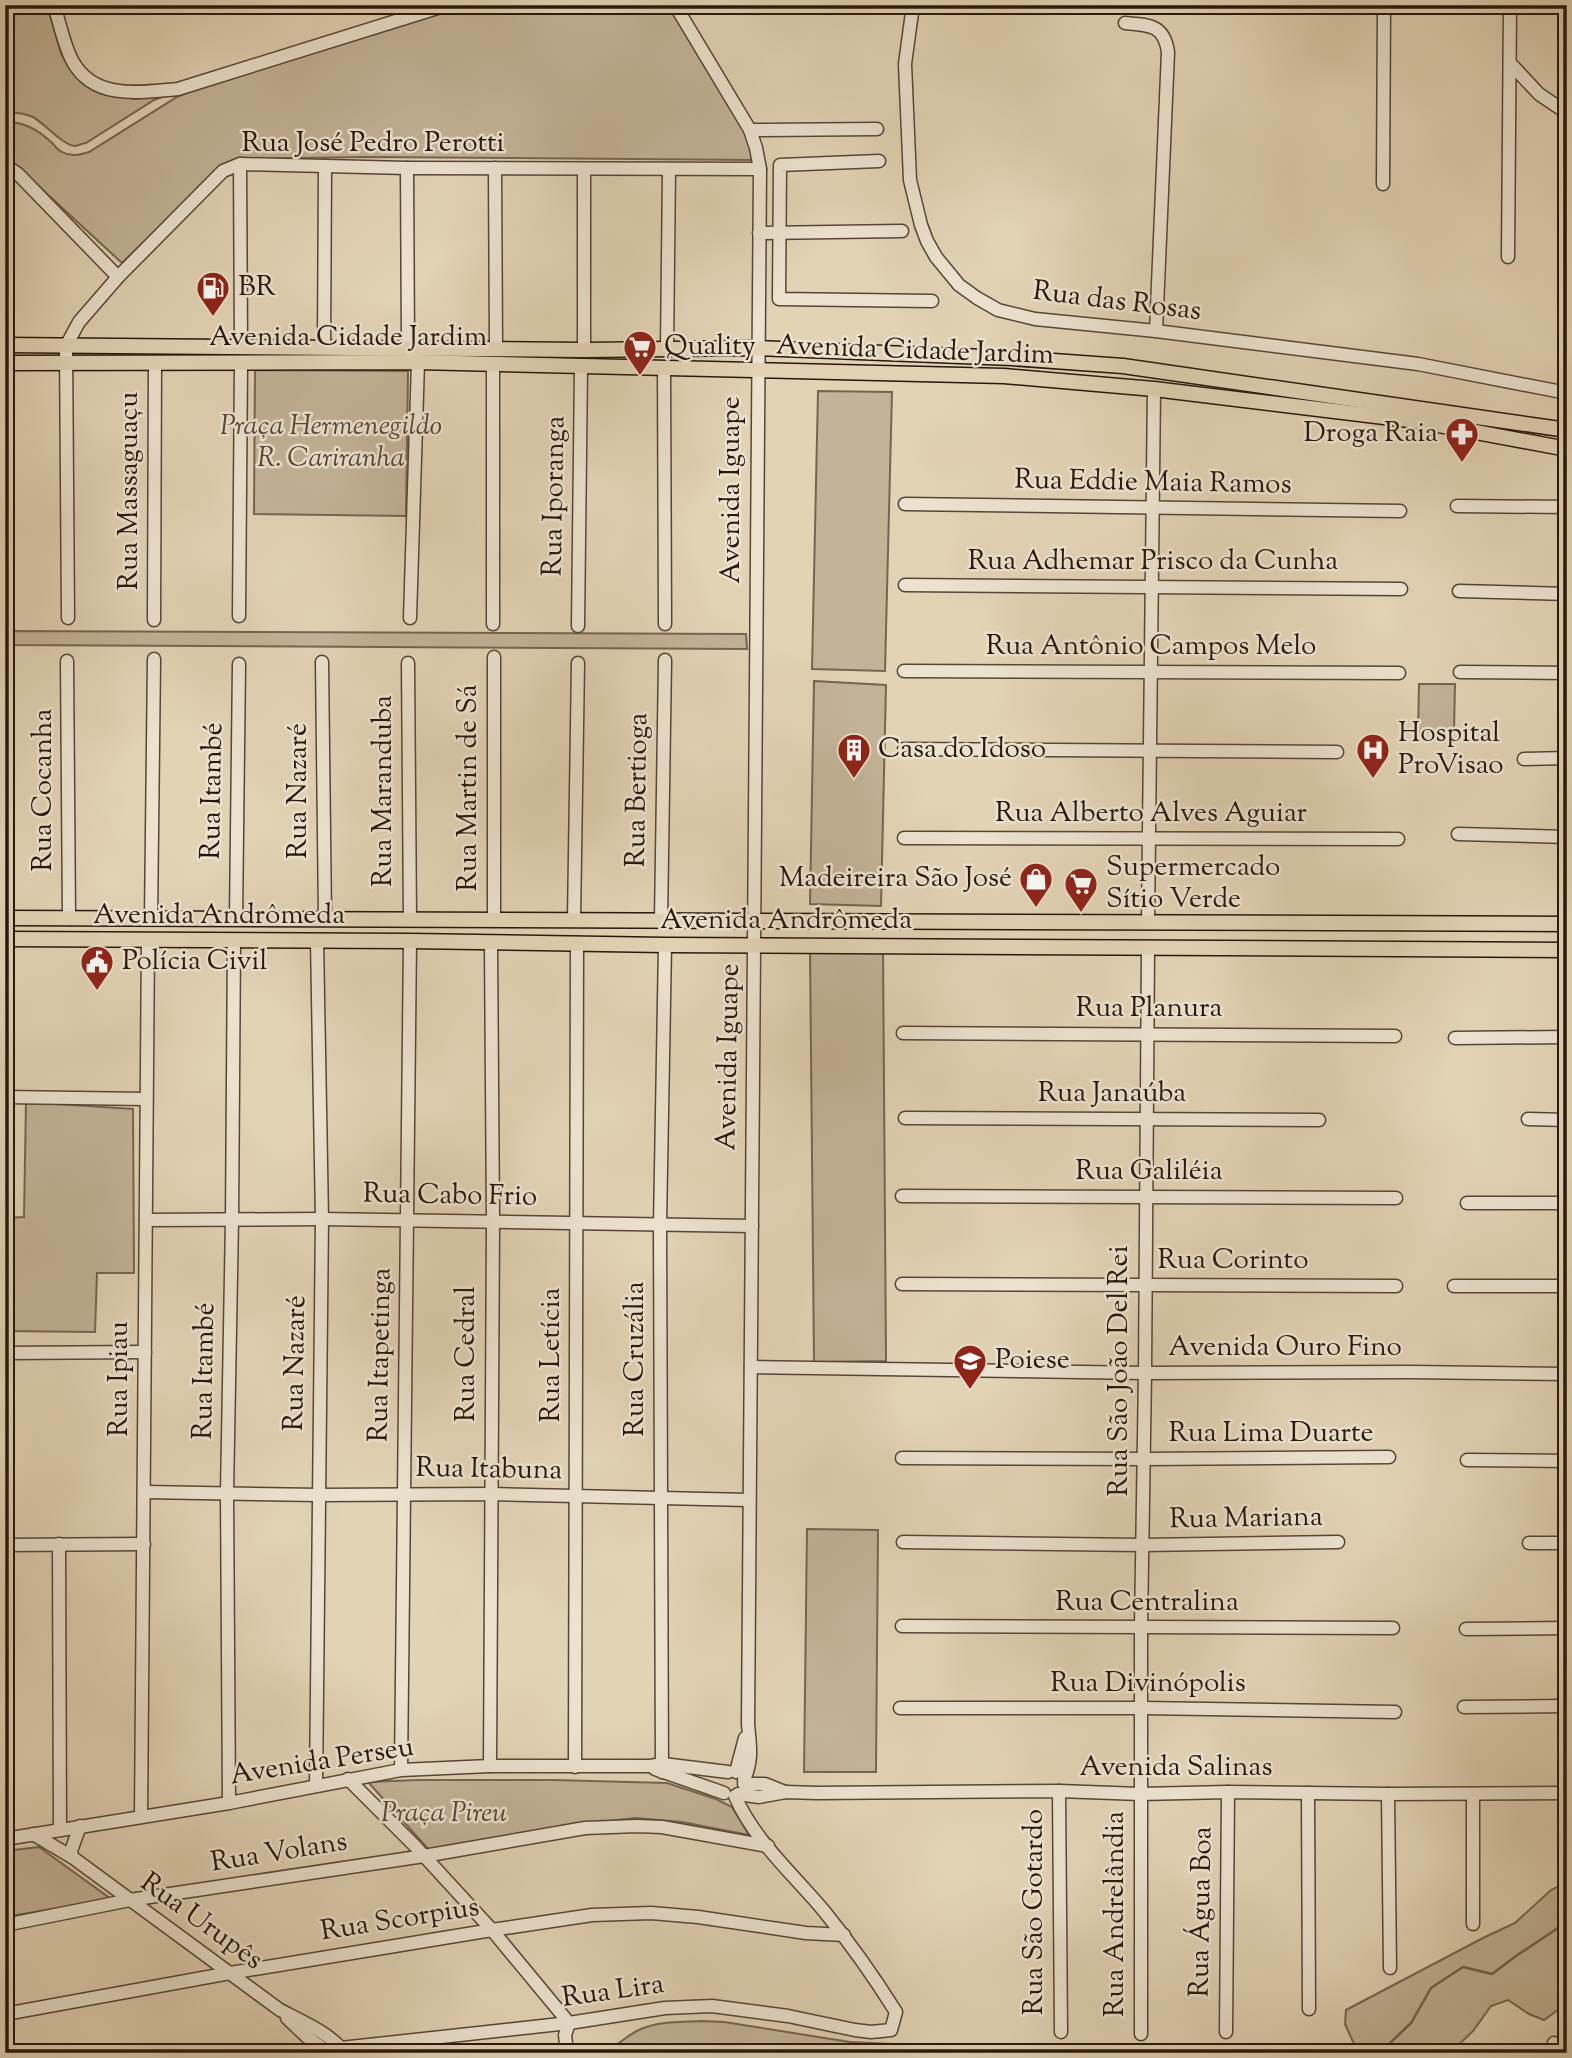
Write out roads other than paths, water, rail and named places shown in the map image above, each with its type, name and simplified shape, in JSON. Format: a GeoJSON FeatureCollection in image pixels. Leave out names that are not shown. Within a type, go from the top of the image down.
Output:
{"type":"FeatureCollection","features":[{"type":"Feature","properties":{"kind":"main road","name":"Avenida Cidade Jardim"},"geometry":{"type":"LineString","coordinates":[[5,345],[408,348],[581,367],[1004,376],[1417,415]]}},
{"type":"Feature","properties":{"kind":"main road"},"geometry":{"type":"LineString","coordinates":[[269,346],[269,362]]}},
{"type":"Feature","properties":{"kind":"main road","name":"Avenida Cidade Jardim"},"geometry":{"type":"LineString","coordinates":[[5,363],[418,362],[584,350],[757,348],[1011,358],[1123,366],[1440,419],[1567,449]]}},
{"type":"Feature","properties":{"kind":"main road"},"geometry":{"type":"LineString","coordinates":[[617,367],[618,349]]}},
{"type":"Feature","properties":{"kind":"main road","name":"Avenida Cidade Jardim"},"geometry":{"type":"LineString","coordinates":[[1440,419],[1567,430]]}},
{"type":"Feature","properties":{"kind":"main road","name":"Avenida Andrômeda"},"geometry":{"type":"LineString","coordinates":[[5,918],[1567,924]]}},
{"type":"Feature","properties":{"kind":"main road"},"geometry":{"type":"LineString","coordinates":[[100,918],[100,940]]}},
{"type":"Feature","properties":{"kind":"main road"},"geometry":{"type":"LineString","coordinates":[[278,918],[278,940]]}},
{"type":"Feature","properties":{"kind":"main road"},"geometry":{"type":"LineString","coordinates":[[604,944],[617,931],[621,920]]}},
{"type":"Feature","properties":{"kind":"main road"},"geometry":{"type":"LineString","coordinates":[[633,945],[637,931],[643,924],[656,920]]}},
{"type":"Feature","properties":{"kind":"main road"},"geometry":{"type":"LineString","coordinates":[[837,945],[869,936],[872,932],[871,921]]}},
{"type":"Feature","properties":{"kind":"main road"},"geometry":{"type":"LineString","coordinates":[[898,946],[891,933],[894,926],[926,921]]}},
{"type":"Feature","properties":{"kind":"main road"},"geometry":{"type":"LineString","coordinates":[[1387,923],[1381,927],[1380,934],[1390,948]]}},
{"type":"Feature","properties":{"kind":"main road"},"geometry":{"type":"LineString","coordinates":[[1484,949],[1493,933],[1485,923]]}},
{"type":"Feature","properties":{"kind":"main road"},"geometry":{"type":"LineString","coordinates":[[1509,950],[1503,934],[1510,923]]}},
{"type":"Feature","properties":{"kind":"main road","name":"Avenida Andrômeda"},"geometry":{"type":"LineString","coordinates":[[5,939],[1567,950]]}},
{"type":"Feature","properties":{"kind":"street"},"geometry":{"type":"LineString","coordinates":[[54,5],[70,53],[80,72],[104,88],[122,93],[178,89],[447,5]]}},
{"type":"Feature","properties":{"kind":"street","name":"Avenida Iguape"},"geometry":{"type":"LineString","coordinates":[[675,5],[750,130],[760,169],[748,1724],[736,1784]]}},
{"type":"Feature","properties":{"kind":"street","name":"Rua das Rosas"},"geometry":{"type":"LineString","coordinates":[[913,5],[905,64],[910,180],[924,233],[936,257],[959,285],[998,310],[1035,319],[1156,331],[1418,364],[1567,393]]}},
{"type":"Feature","properties":{"kind":"street"},"geometry":{"type":"LineString","coordinates":[[1383,184],[1384,5]]}},
{"type":"Feature","properties":{"kind":"street"},"geometry":{"type":"LineString","coordinates":[[1508,257],[1510,5]]}},
{"type":"Feature","properties":{"kind":"street"},"geometry":{"type":"LineString","coordinates":[[1125,23],[1152,26],[1163,34],[1168,52],[1156,331]]}},
{"type":"Feature","properties":{"kind":"street"},"geometry":{"type":"LineString","coordinates":[[1510,63],[1539,94],[1567,113]]}},
{"type":"Feature","properties":{"kind":"street"},"geometry":{"type":"LineString","coordinates":[[750,130],[877,129]]}},
{"type":"Feature","properties":{"kind":"street"},"geometry":{"type":"LineString","coordinates":[[879,161],[780,165],[779,299],[932,300]]}},
{"type":"Feature","properties":{"kind":"street"},"geometry":{"type":"LineString","coordinates":[[240,164],[241,346]]}},
{"type":"Feature","properties":{"kind":"street","name":"Rua José Pedro Perotti"},"geometry":{"type":"LineString","coordinates":[[66,346],[79,322],[118,277],[223,171],[240,164],[407,168],[760,169]]}},
{"type":"Feature","properties":{"kind":"street"},"geometry":{"type":"LineString","coordinates":[[5,165],[18,174],[118,277]]}},
{"type":"Feature","properties":{"kind":"street"},"geometry":{"type":"LineString","coordinates":[[324,347],[325,166]]}},
{"type":"Feature","properties":{"kind":"street"},"geometry":{"type":"LineString","coordinates":[[407,168],[408,348]]}},
{"type":"Feature","properties":{"kind":"street"},"geometry":{"type":"LineString","coordinates":[[493,624],[495,168]]}},
{"type":"Feature","properties":{"kind":"street"},"geometry":{"type":"LineString","coordinates":[[584,169],[584,350]]}},
{"type":"Feature","properties":{"kind":"street"},"geometry":{"type":"LineString","coordinates":[[667,349],[668,169]]}},
{"type":"Feature","properties":{"kind":"street"},"geometry":{"type":"LineString","coordinates":[[759,233],[902,231]]}},
{"type":"Feature","properties":{"kind":"street"},"geometry":{"type":"LineString","coordinates":[[66,346],[68,618]]}},
{"type":"Feature","properties":{"kind":"street","name":"Rua Massaguaçu"},"geometry":{"type":"LineString","coordinates":[[154,620],[155,362]]}},
{"type":"Feature","properties":{"kind":"street"},"geometry":{"type":"LineString","coordinates":[[239,616],[242,362]]}},
{"type":"Feature","properties":{"kind":"street"},"geometry":{"type":"LineString","coordinates":[[410,618],[418,362]]}},
{"type":"Feature","properties":{"kind":"street","name":"Rua Iporanga"},"geometry":{"type":"LineString","coordinates":[[578,626],[581,367]]}},
{"type":"Feature","properties":{"kind":"street"},"geometry":{"type":"LineString","coordinates":[[664,368],[665,624]]}},
{"type":"Feature","properties":{"kind":"street"},"geometry":{"type":"LineString","coordinates":[[1148,922],[1154,389]]}},
{"type":"Feature","properties":{"kind":"street","name":"Rua Eddie Maia Ramos"},"geometry":{"type":"LineString","coordinates":[[905,503],[1400,511]]}},
{"type":"Feature","properties":{"kind":"street"},"geometry":{"type":"LineString","coordinates":[[1457,506],[1567,507]]}},
{"type":"Feature","properties":{"kind":"street","name":"Rua Adhemar Prisco da Cunha"},"geometry":{"type":"LineString","coordinates":[[905,585],[1401,589]]}},
{"type":"Feature","properties":{"kind":"street"},"geometry":{"type":"LineString","coordinates":[[1459,591],[1567,594]]}},
{"type":"Feature","properties":{"kind":"street","name":"Rua Martin de Sá"},"geometry":{"type":"LineString","coordinates":[[494,657],[494,919]]}},
{"type":"Feature","properties":{"kind":"street"},"geometry":{"type":"LineString","coordinates":[[151,919],[154,659]]}},
{"type":"Feature","properties":{"kind":"street","name":"Rua Bertioga"},"geometry":{"type":"LineString","coordinates":[[656,920],[664,660]]}},
{"type":"Feature","properties":{"kind":"street","name":"Rua Cocanha"},"geometry":{"type":"LineString","coordinates":[[67,661],[69,919]]}},
{"type":"Feature","properties":{"kind":"street","name":"Rua Nazaré"},"geometry":{"type":"LineString","coordinates":[[323,662],[325,918]]}},
{"type":"Feature","properties":{"kind":"street","name":"Rua Maranduba"},"geometry":{"type":"LineString","coordinates":[[408,663],[410,919]]}},
{"type":"Feature","properties":{"kind":"street"},"geometry":{"type":"LineString","coordinates":[[575,919],[578,663]]}},
{"type":"Feature","properties":{"kind":"street","name":"Rua Itambé"},"geometry":{"type":"LineString","coordinates":[[236,918],[239,664]]}},
{"type":"Feature","properties":{"kind":"street","name":"Rua Antônio Campos Melo"},"geometry":{"type":"LineString","coordinates":[[904,671],[1399,673]]}},
{"type":"Feature","properties":{"kind":"street"},"geometry":{"type":"LineString","coordinates":[[1460,672],[1567,673]]}},
{"type":"Feature","properties":{"kind":"street"},"geometry":{"type":"LineString","coordinates":[[904,749],[1336,752]]}},
{"type":"Feature","properties":{"kind":"street"},"geometry":{"type":"LineString","coordinates":[[1524,759],[1567,758]]}},
{"type":"Feature","properties":{"kind":"street"},"geometry":{"type":"LineString","coordinates":[[1458,834],[1567,837]]}},
{"type":"Feature","properties":{"kind":"street","name":"Rua Alberto Alves Aguiar"},"geometry":{"type":"LineString","coordinates":[[904,838],[1398,839]]}},
{"type":"Feature","properties":{"kind":"street","name":"Rua Ipiau"},"geometry":{"type":"LineString","coordinates":[[141,1817],[148,940]]}},
{"type":"Feature","properties":{"kind":"street","name":"Rua Nazaré"},"geometry":{"type":"LineString","coordinates":[[317,940],[323,1219],[317,1786]]}},
{"type":"Feature","properties":{"kind":"street","name":"Rua Itambé"},"geometry":{"type":"LineString","coordinates":[[229,1803],[227,1493],[234,941]]}},
{"type":"Feature","properties":{"kind":"street","name":"Rua Itapetinga"},"geometry":{"type":"LineString","coordinates":[[401,1770],[410,941]]}},
{"type":"Feature","properties":{"kind":"street","name":"Rua Cedral"},"geometry":{"type":"LineString","coordinates":[[490,1766],[493,1222],[491,943]]}},
{"type":"Feature","properties":{"kind":"street","name":"Rua Letícia"},"geometry":{"type":"LineString","coordinates":[[575,1767],[577,943]]}},
{"type":"Feature","properties":{"kind":"street","name":"Rua Cruzália"},"geometry":{"type":"LineString","coordinates":[[658,1767],[660,1225],[665,945]]}},
{"type":"Feature","properties":{"kind":"street","name":"Rua São João Del Rei"},"geometry":{"type":"LineString","coordinates":[[1140,1794],[1148,948]]}},
{"type":"Feature","properties":{"kind":"street","name":"Rua Planura"},"geometry":{"type":"LineString","coordinates":[[903,1033],[1395,1036]]}},
{"type":"Feature","properties":{"kind":"street"},"geometry":{"type":"LineString","coordinates":[[1455,1038],[1567,1037]]}},
{"type":"Feature","properties":{"kind":"street"},"geometry":{"type":"LineString","coordinates":[[5,1097],[146,1099]]}},
{"type":"Feature","properties":{"kind":"street","name":"Rua Janaúba"},"geometry":{"type":"LineString","coordinates":[[905,1118],[1319,1120]]}},
{"type":"Feature","properties":{"kind":"street"},"geometry":{"type":"LineString","coordinates":[[1528,1119],[1567,1120]]}},
{"type":"Feature","properties":{"kind":"street","name":"Rua Galiléia"},"geometry":{"type":"LineString","coordinates":[[902,1196],[1396,1198]]}},
{"type":"Feature","properties":{"kind":"street"},"geometry":{"type":"LineString","coordinates":[[1467,1203],[1567,1203]]}},
{"type":"Feature","properties":{"kind":"street","name":"Rua Cabo Frio"},"geometry":{"type":"LineString","coordinates":[[146,1220],[323,1219],[752,1226]]}},
{"type":"Feature","properties":{"kind":"street","name":"Rua Corinto"},"geometry":{"type":"LineString","coordinates":[[902,1284],[1396,1286]]}},
{"type":"Feature","properties":{"kind":"street"},"geometry":{"type":"LineString","coordinates":[[1454,1286],[1567,1286]]}},
{"type":"Feature","properties":{"kind":"street"},"geometry":{"type":"LineString","coordinates":[[5,1353],[145,1352]]}},
{"type":"Feature","properties":{"kind":"street","name":"Avenida Ouro Fino"},"geometry":{"type":"LineString","coordinates":[[751,1367],[1145,1373],[1567,1374]]}},
{"type":"Feature","properties":{"kind":"street","name":"Rua Lima Duarte"},"geometry":{"type":"LineString","coordinates":[[902,1458],[1389,1457]]}},
{"type":"Feature","properties":{"kind":"street"},"geometry":{"type":"LineString","coordinates":[[1468,1460],[1567,1461]]}},
{"type":"Feature","properties":{"kind":"street","name":"Rua Itabuna"},"geometry":{"type":"LineString","coordinates":[[145,1492],[491,1494],[749,1500]]}},
{"type":"Feature","properties":{"kind":"street","name":"Rua Mariana"},"geometry":{"type":"LineString","coordinates":[[904,1542],[1143,1545],[1338,1542]]}},
{"type":"Feature","properties":{"kind":"street"},"geometry":{"type":"LineString","coordinates":[[1529,1543],[1567,1543]]}},
{"type":"Feature","properties":{"kind":"street"},"geometry":{"type":"LineString","coordinates":[[59,1544],[60,1829]]}},
{"type":"Feature","properties":{"kind":"street"},"geometry":{"type":"LineString","coordinates":[[5,1545],[144,1544]]}},
{"type":"Feature","properties":{"kind":"street","name":"Rua Centralina"},"geometry":{"type":"LineString","coordinates":[[902,1626],[1393,1628]]}},
{"type":"Feature","properties":{"kind":"street"},"geometry":{"type":"LineString","coordinates":[[1466,1629],[1567,1628]]}},
{"type":"Feature","properties":{"kind":"street"},"geometry":{"type":"LineString","coordinates":[[1464,1707],[1567,1706]]}},
{"type":"Feature","properties":{"kind":"street","name":"Rua Divinópolis"},"geometry":{"type":"LineString","coordinates":[[900,1708],[1395,1712]]}},
{"type":"Feature","properties":{"kind":"street","name":"Avenida Perseu"},"geometry":{"type":"LineString","coordinates":[[5,1839],[229,1803],[401,1770],[490,1766],[658,1767],[736,1784]]}},
{"type":"Feature","properties":{"kind":"street","name":"Avenida Perseu"},"geometry":{"type":"LineString","coordinates":[[658,1767],[736,1784]]}},
{"type":"Feature","properties":{"kind":"street"},"geometry":{"type":"LineString","coordinates":[[348,1779],[492,1930],[569,2023],[565,2035],[567,2053]]}},
{"type":"Feature","properties":{"kind":"street"},"geometry":{"type":"LineString","coordinates":[[736,1784],[748,1822],[844,1935]]}},
{"type":"Feature","properties":{"kind":"street","name":"Avenida Salinas"},"geometry":{"type":"LineString","coordinates":[[736,1784],[759,1797],[786,1792],[1567,1793]]}},
{"type":"Feature","properties":{"kind":"street","name":"Rua São Gotardo"},"geometry":{"type":"LineString","coordinates":[[1059,1791],[1060,2032]]}},
{"type":"Feature","properties":{"kind":"street","name":"Rua Água Boa"},"geometry":{"type":"LineString","coordinates":[[1226,2032],[1228,1791]]}},
{"type":"Feature","properties":{"kind":"street"},"geometry":{"type":"LineString","coordinates":[[1308,1793],[1309,2009]]}},
{"type":"Feature","properties":{"kind":"street","name":"Rua Andrelândia"},"geometry":{"type":"LineString","coordinates":[[1140,1794],[1141,2034]]}},
{"type":"Feature","properties":{"kind":"street"},"geometry":{"type":"LineString","coordinates":[[1388,1794],[1390,1968]]}},
{"type":"Feature","properties":{"kind":"street"},"geometry":{"type":"LineString","coordinates":[[1473,1794],[1473,1924]]}},
{"type":"Feature","properties":{"kind":"street"},"geometry":{"type":"LineString","coordinates":[[72,1857],[71,1852],[80,1826]]}},
{"type":"Feature","properties":{"kind":"street","name":"Rua Volans"},"geometry":{"type":"LineString","coordinates":[[5,1925],[130,1900],[424,1856],[585,1828],[662,1827],[768,1846]]}},
{"type":"Feature","properties":{"kind":"street","name":"Rua Urupês"},"geometry":{"type":"LineString","coordinates":[[33,1835],[72,1857],[230,1973],[280,2010],[307,2037],[338,2051]]}},
{"type":"Feature","properties":{"kind":"street"},"geometry":{"type":"LineString","coordinates":[[806,1933],[824,1911]]}},
{"type":"Feature","properties":{"kind":"street","name":"Rua Scorpius"},"geometry":{"type":"LineString","coordinates":[[5,2014],[230,1973],[593,1915],[650,1913],[698,1917],[806,1933],[844,1935]]}},
{"type":"Feature","properties":{"kind":"street","name":"Rua Lira"},"geometry":{"type":"LineString","coordinates":[[338,2051],[569,2023],[665,2008],[712,2006],[788,2016],[855,2030],[891,2030],[896,2012],[877,1980],[844,1935]]}},
{"type":"Feature","properties":{"kind":"waterway"},"geometry":{"type":"LineString","coordinates":[[1359,2053],[1388,2045],[1411,2023],[1431,1988],[1463,1967],[1492,1974],[1567,1922]]}},
{"type":"Feature","properties":{"kind":"place","name":"BR"},"geometry":{"type":"Point","coordinates":[213,318]}},
{"type":"Feature","properties":{"kind":"place","name":"Quality"},"geometry":{"type":"Point","coordinates":[640,377]}},
{"type":"Feature","properties":{"kind":"place","name":"Droga Raia"},"geometry":{"type":"Point","coordinates":[1462,464]}},
{"type":"Feature","properties":{"kind":"place","name":"Casa do Idoso"},"geometry":{"type":"Point","coordinates":[854,780]}},
{"type":"Feature","properties":{"kind":"place","name":"Hospital ProVisao"},"geometry":{"type":"Point","coordinates":[1373,780]}},
{"type":"Feature","properties":{"kind":"place","name":"Madeireira São José"},"geometry":{"type":"Point","coordinates":[1036,909]}},
{"type":"Feature","properties":{"kind":"place","name":"Supermercado Sítio Verde"},"geometry":{"type":"Point","coordinates":[1081,914]}},
{"type":"Feature","properties":{"kind":"place","name":"Polícia Civil"},"geometry":{"type":"Point","coordinates":[97,992]}},
{"type":"Feature","properties":{"kind":"place","name":"Poiese"},"geometry":{"type":"Point","coordinates":[970,1391]}},
{"type":"Feature","properties":{"kind":"park label","name":"Praça Hermenegildo R. Cariranha"},"geometry":{"type":"Point","coordinates":[331,443]}},
{"type":"Feature","properties":{"kind":"park label","name":"Praça Pireu"},"geometry":{"type":"Point","coordinates":[444,1814]}}]}
